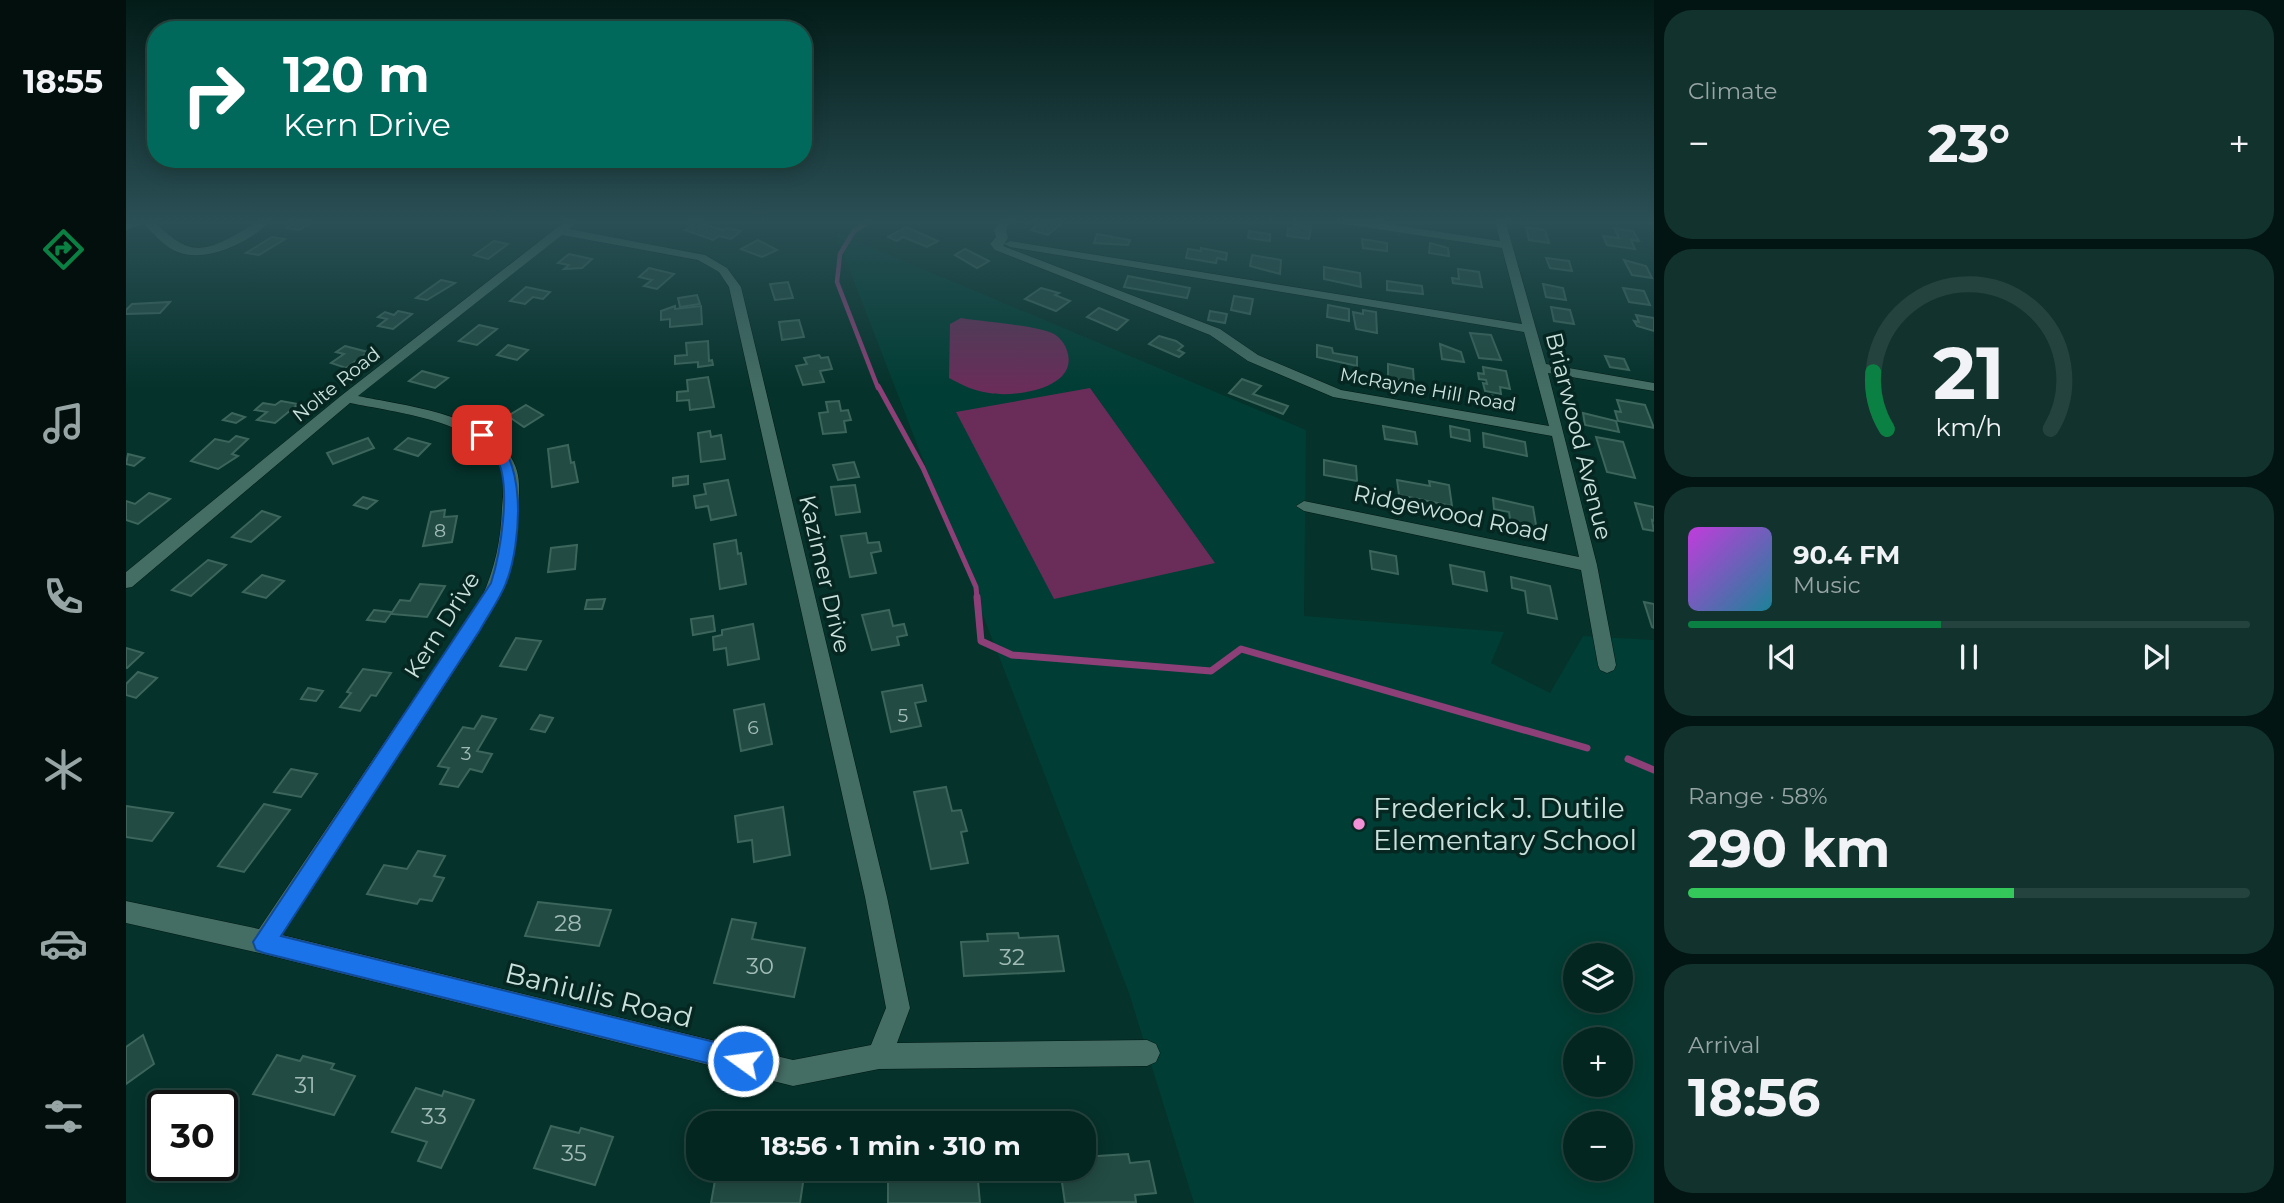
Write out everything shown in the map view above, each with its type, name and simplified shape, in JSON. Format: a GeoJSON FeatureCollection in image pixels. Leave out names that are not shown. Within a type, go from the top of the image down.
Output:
{"type":"FeatureCollection","features":[{"type":"Feature","properties":{"kind":"street","name":"Nolte Road"},"geometry":{"type":"LineString","coordinates":[[126,582],[348,398],[502,276]]}},
{"type":"Feature","properties":{"kind":"street","name":"Kazimer Drive"},"geometry":{"type":"LineString","coordinates":[[729,276],[732,279],[808,597],[876,897],[898,1008],[879,1056]]}},
{"type":"Feature","properties":{"kind":"street","name":"McRayne Hill Road"},"geometry":{"type":"LineString","coordinates":[[1071,276],[1215,332],[1253,358],[1338,394],[1558,432]]}},
{"type":"Feature","properties":{"kind":"street"},"geometry":{"type":"LineString","coordinates":[[1202,276],[1528,329]]}},
{"type":"Feature","properties":{"kind":"street","name":"Briarwood Avenue"},"geometry":{"type":"LineString","coordinates":[[1514,276],[1558,432],[1589,565],[1607,665]]}},
{"type":"Feature","properties":{"kind":"street"},"geometry":{"type":"LineString","coordinates":[[1540,367],[1654,387]]}},
{"type":"Feature","properties":{"kind":"street","name":"Kern Drive"},"geometry":{"type":"LineString","coordinates":[[264,942],[474,626],[492,596],[504,566],[511,485],[509,467],[497,449],[482,435],[462,426],[348,398]]}},
{"type":"Feature","properties":{"kind":"street","name":"Ridgewood Road"},"geometry":{"type":"LineString","coordinates":[[1304,506],[1589,565]]}},
{"type":"Feature","properties":{"kind":"street","name":"Baniulis Road"},"geometry":{"type":"LineString","coordinates":[[126,912],[264,942],[793,1073],[879,1056],[1147,1053]]}},
{"type":"Feature","properties":{"kind":"shaded area","name":"Frederick J. Dutile Elementary School"},"geometry":{"type":"Polygon","coordinates":[[[852,276],[940,276],[1306,430],[1304,616],[1504,632],[1491,663],[1550,693],[1583,636],[1654,640],[1654,1203],[1194,1203],[1129,993],[852,276]]]}},
{"type":"Feature","properties":{"kind":"shaded area"},"geometry":{"type":"Polygon","coordinates":[[[961,318],[1033,328],[1054,334],[1066,348],[1069,362],[1065,373],[1044,387],[1014,394],[984,392],[954,381],[949,378],[950,324],[961,318]]]}},
{"type":"Feature","properties":{"kind":"shaded area"},"geometry":{"type":"Polygon","coordinates":[[[1090,388],[1215,563],[1054,599],[956,412],[1090,388]]]}},
{"type":"Feature","properties":{"kind":"building"},"geometry":{"type":"Polygon","coordinates":[[[672,276],[657,289],[644,286],[652,280],[639,277],[672,276]]]}},
{"type":"Feature","properties":{"kind":"building"},"geometry":{"type":"Polygon","coordinates":[[[1129,276],[1190,288],[1187,298],[1124,287],[1129,276]]]}},
{"type":"Feature","properties":{"kind":"building"},"geometry":{"type":"Polygon","coordinates":[[[1324,276],[1360,276],[1361,287],[1324,279],[1324,276]]]}},
{"type":"Feature","properties":{"kind":"building"},"geometry":{"type":"Polygon","coordinates":[[[1459,276],[1480,276],[1482,287],[1453,283],[1452,278],[1459,279],[1459,276]]]}},
{"type":"Feature","properties":{"kind":"building"},"geometry":{"type":"Polygon","coordinates":[[[441,280],[455,283],[427,300],[416,298],[441,280]]]}},
{"type":"Feature","properties":{"kind":"building"},"geometry":{"type":"Polygon","coordinates":[[[1387,281],[1422,286],[1423,294],[1387,290],[1387,281]]]}},
{"type":"Feature","properties":{"kind":"building"},"geometry":{"type":"Polygon","coordinates":[[[788,282],[793,298],[775,300],[770,284],[788,282]]]}},
{"type":"Feature","properties":{"kind":"building"},"geometry":{"type":"Polygon","coordinates":[[[1543,284],[1563,288],[1566,300],[1546,297],[1543,284]]]}},
{"type":"Feature","properties":{"kind":"building"},"geometry":{"type":"Polygon","coordinates":[[[526,287],[550,292],[543,299],[533,297],[525,304],[510,301],[526,287]]]}},
{"type":"Feature","properties":{"kind":"building"},"geometry":{"type":"Polygon","coordinates":[[[1041,288],[1059,293],[1055,295],[1070,301],[1056,311],[1025,299],[1041,288]]]}},
{"type":"Feature","properties":{"kind":"building"},"geometry":{"type":"Polygon","coordinates":[[[1623,288],[1644,291],[1650,305],[1629,302],[1623,288]]]}},
{"type":"Feature","properties":{"kind":"building"},"geometry":{"type":"Polygon","coordinates":[[[697,295],[700,304],[680,307],[678,298],[697,295]]]}},
{"type":"Feature","properties":{"kind":"building"},"geometry":{"type":"Polygon","coordinates":[[[1234,296],[1253,299],[1250,314],[1231,310],[1234,296]]]}},
{"type":"Feature","properties":{"kind":"building"},"geometry":{"type":"Polygon","coordinates":[[[170,302],[160,313],[126,314],[132,304],[170,302]]]}},
{"type":"Feature","properties":{"kind":"building"},"geometry":{"type":"Polygon","coordinates":[[[1328,305],[1349,309],[1349,321],[1327,317],[1328,305]]]}},
{"type":"Feature","properties":{"kind":"building"},"geometry":{"type":"Polygon","coordinates":[[[675,306],[675,309],[701,306],[702,324],[670,327],[670,319],[661,320],[661,311],[675,306]]]}},
{"type":"Feature","properties":{"kind":"building"},"geometry":{"type":"Polygon","coordinates":[[[1551,307],[1570,310],[1574,324],[1554,321],[1551,307]]]}},
{"type":"Feature","properties":{"kind":"building"},"geometry":{"type":"Polygon","coordinates":[[[1099,308],[1128,320],[1117,330],[1087,317],[1099,308]]]}},
{"type":"Feature","properties":{"kind":"building"},"geometry":{"type":"Polygon","coordinates":[[[1363,310],[1376,312],[1377,333],[1356,329],[1353,312],[1363,314],[1363,310]]]}},
{"type":"Feature","properties":{"kind":"building"},"geometry":{"type":"Polygon","coordinates":[[[398,311],[412,314],[393,329],[378,326],[387,319],[378,317],[385,312],[394,315],[398,311]]]}},
{"type":"Feature","properties":{"kind":"building"},"geometry":{"type":"Polygon","coordinates":[[[1210,311],[1227,314],[1225,323],[1208,320],[1210,311]]]}},
{"type":"Feature","properties":{"kind":"building"},"geometry":{"type":"Polygon","coordinates":[[[1636,315],[1654,318],[1654,331],[1637,326],[1634,321],[1639,322],[1636,315]]]}},
{"type":"Feature","properties":{"kind":"building"},"geometry":{"type":"Polygon","coordinates":[[[799,320],[804,337],[782,340],[779,322],[799,320]]]}},
{"type":"Feature","properties":{"kind":"building"},"geometry":{"type":"Polygon","coordinates":[[[479,325],[497,329],[477,345],[459,341],[479,325]]]}},
{"type":"Feature","properties":{"kind":"building"},"geometry":{"type":"Polygon","coordinates":[[[1470,333],[1491,335],[1501,360],[1479,358],[1470,333]]]}},
{"type":"Feature","properties":{"kind":"building"},"geometry":{"type":"Polygon","coordinates":[[[1159,336],[1176,341],[1183,346],[1178,350],[1184,353],[1179,357],[1149,344],[1159,336]]]}},
{"type":"Feature","properties":{"kind":"building"},"geometry":{"type":"Polygon","coordinates":[[[708,341],[709,361],[712,360],[713,365],[698,367],[698,362],[675,364],[675,356],[687,355],[686,343],[708,341]]]}},
{"type":"Feature","properties":{"kind":"building"},"geometry":{"type":"Polygon","coordinates":[[[1440,344],[1461,352],[1464,362],[1442,359],[1440,344]]]}},
{"type":"Feature","properties":{"kind":"building"},"geometry":{"type":"Polygon","coordinates":[[[508,345],[528,350],[517,360],[497,355],[508,345]]]}},
{"type":"Feature","properties":{"kind":"building"},"geometry":{"type":"Polygon","coordinates":[[[1317,345],[1332,348],[1333,353],[1357,357],[1357,366],[1317,357],[1317,345]]]}},
{"type":"Feature","properties":{"kind":"building"},"geometry":{"type":"Polygon","coordinates":[[[345,346],[368,352],[346,368],[331,363],[344,354],[336,352],[345,346]]]}},
{"type":"Feature","properties":{"kind":"building"},"geometry":{"type":"Polygon","coordinates":[[[819,355],[821,358],[828,357],[832,369],[820,371],[824,382],[803,385],[796,366],[807,364],[804,358],[819,355]]]}},
{"type":"Feature","properties":{"kind":"building"},"geometry":{"type":"Polygon","coordinates":[[[1605,356],[1624,359],[1629,370],[1610,367],[1605,356]]]}},
{"type":"Feature","properties":{"kind":"building"},"geometry":{"type":"Polygon","coordinates":[[[1388,364],[1413,369],[1414,383],[1388,378],[1388,364]]]}},
{"type":"Feature","properties":{"kind":"building"},"geometry":{"type":"Polygon","coordinates":[[[1483,367],[1506,371],[1510,389],[1500,387],[1501,394],[1485,391],[1483,383],[1487,384],[1486,380],[1479,379],[1478,373],[1484,374],[1483,367]]]}},
{"type":"Feature","properties":{"kind":"building"},"geometry":{"type":"Polygon","coordinates":[[[422,371],[448,378],[435,388],[409,381],[422,371]]]}},
{"type":"Feature","properties":{"kind":"building"},"geometry":{"type":"Polygon","coordinates":[[[708,377],[714,407],[690,410],[689,400],[677,401],[677,392],[688,391],[687,380],[708,377]]]}},
{"type":"Feature","properties":{"kind":"building"},"geometry":{"type":"Polygon","coordinates":[[[1242,379],[1261,386],[1253,394],[1288,406],[1283,414],[1229,393],[1242,379]]]}},
{"type":"Feature","properties":{"kind":"building"},"geometry":{"type":"Polygon","coordinates":[[[1472,392],[1501,397],[1503,409],[1474,404],[1472,392]]]}},
{"type":"Feature","properties":{"kind":"building"},"geometry":{"type":"Polygon","coordinates":[[[1617,400],[1645,405],[1654,428],[1618,421],[1615,411],[1621,412],[1617,400]]]}},
{"type":"Feature","properties":{"kind":"building"},"geometry":{"type":"Polygon","coordinates":[[[281,401],[298,404],[275,423],[257,420],[267,412],[255,410],[263,403],[275,405],[281,401]]]}},
{"type":"Feature","properties":{"kind":"building"},"geometry":{"type":"Polygon","coordinates":[[[839,401],[841,411],[848,410],[851,420],[844,421],[846,432],[823,434],[819,413],[828,412],[826,402],[839,401]]]}},
{"type":"Feature","properties":{"kind":"building"},"geometry":{"type":"Polygon","coordinates":[[[526,405],[543,415],[524,427],[508,416],[526,405]]]}},
{"type":"Feature","properties":{"kind":"building"},"geometry":{"type":"Polygon","coordinates":[[[232,413],[245,417],[236,423],[223,420],[232,413]]]}},
{"type":"Feature","properties":{"kind":"building"},"geometry":{"type":"Polygon","coordinates":[[[1583,413],[1616,421],[1619,432],[1585,425],[1583,413]]]}},
{"type":"Feature","properties":{"kind":"building"},"geometry":{"type":"Polygon","coordinates":[[[1383,426],[1415,432],[1417,444],[1385,439],[1383,426]]]}},
{"type":"Feature","properties":{"kind":"building"},"geometry":{"type":"Polygon","coordinates":[[[1450,426],[1469,430],[1470,441],[1451,437],[1450,426]]]}},
{"type":"Feature","properties":{"kind":"building"},"geometry":{"type":"Polygon","coordinates":[[[710,431],[711,437],[721,435],[725,459],[701,462],[698,433],[710,431]]]}},
{"type":"Feature","properties":{"kind":"building"},"geometry":{"type":"Polygon","coordinates":[[[1483,433],[1525,442],[1527,456],[1484,447],[1483,433]]]}},
{"type":"Feature","properties":{"kind":"building"},"geometry":{"type":"Polygon","coordinates":[[[236,436],[248,439],[232,454],[238,456],[218,469],[191,461],[215,439],[229,442],[236,436]]]}},
{"type":"Feature","properties":{"kind":"building"},"geometry":{"type":"Polygon","coordinates":[[[1596,437],[1623,442],[1635,478],[1607,472],[1596,437]]]}},
{"type":"Feature","properties":{"kind":"building"},"geometry":{"type":"Polygon","coordinates":[[[368,438],[374,448],[333,464],[327,453],[368,438]]]}},
{"type":"Feature","properties":{"kind":"building"},"geometry":{"type":"Polygon","coordinates":[[[408,438],[430,444],[418,456],[395,449],[408,438]]]}},
{"type":"Feature","properties":{"kind":"building"},"geometry":{"type":"Polygon","coordinates":[[[568,445],[578,482],[552,487],[548,449],[568,445]]]}},
{"type":"Feature","properties":{"kind":"building"},"geometry":{"type":"Polygon","coordinates":[[[128,454],[144,458],[134,466],[126,464],[128,454]]]}},
{"type":"Feature","properties":{"kind":"building"},"geometry":{"type":"Polygon","coordinates":[[[1324,460],[1356,466],[1357,481],[1324,475],[1324,460]]]}},
{"type":"Feature","properties":{"kind":"building"},"geometry":{"type":"Polygon","coordinates":[[[854,462],[859,477],[838,480],[833,465],[854,462]]]}},
{"type":"Feature","properties":{"kind":"building"},"geometry":{"type":"Polygon","coordinates":[[[688,476],[688,484],[673,486],[673,478],[688,476]]]}},
{"type":"Feature","properties":{"kind":"building"},"geometry":{"type":"Polygon","coordinates":[[[728,480],[736,515],[711,520],[708,506],[696,508],[694,496],[706,494],[704,484],[728,480]]]}},
{"type":"Feature","properties":{"kind":"building"},"geometry":{"type":"Polygon","coordinates":[[[1397,480],[1430,486],[1429,481],[1449,485],[1452,506],[1399,495],[1397,480]]]}},
{"type":"Feature","properties":{"kind":"building"},"geometry":{"type":"Polygon","coordinates":[[[855,485],[860,512],[836,515],[831,487],[855,485]]]}},
{"type":"Feature","properties":{"kind":"building"},"geometry":{"type":"Polygon","coordinates":[[[149,493],[170,499],[138,524],[126,520],[126,501],[135,504],[149,493]]]}},
{"type":"Feature","properties":{"kind":"building"},"geometry":{"type":"Polygon","coordinates":[[[363,497],[377,501],[367,509],[354,505],[363,497]]]}},
{"type":"Feature","properties":{"kind":"building"},"geometry":{"type":"Polygon","coordinates":[[[1493,498],[1533,507],[1537,531],[1511,525],[1509,512],[1494,509],[1493,498]]]}},
{"type":"Feature","properties":{"kind":"building"},"geometry":{"type":"Polygon","coordinates":[[[1635,503],[1654,507],[1654,531],[1643,529],[1635,503]]]}},
{"type":"Feature","properties":{"kind":"building"},"geometry":{"type":"Polygon","coordinates":[[[445,510],[444,517],[457,516],[452,542],[423,546],[431,512],[445,510]]]}},
{"type":"Feature","properties":{"kind":"building"},"geometry":{"type":"Polygon","coordinates":[[[262,511],[280,517],[251,542],[232,537],[262,511]]]}},
{"type":"Feature","properties":{"kind":"building"},"geometry":{"type":"Polygon","coordinates":[[[866,533],[868,543],[879,542],[881,551],[871,553],[876,573],[850,577],[841,536],[866,533]]]}},
{"type":"Feature","properties":{"kind":"building"},"geometry":{"type":"Polygon","coordinates":[[[736,540],[746,584],[720,589],[714,544],[736,540]]]}},
{"type":"Feature","properties":{"kind":"building"},"geometry":{"type":"Polygon","coordinates":[[[577,545],[575,569],[548,572],[551,548],[577,545]]]}},
{"type":"Feature","properties":{"kind":"building"},"geometry":{"type":"Polygon","coordinates":[[[1370,551],[1396,556],[1398,574],[1372,569],[1370,551]]]}},
{"type":"Feature","properties":{"kind":"building"},"geometry":{"type":"Polygon","coordinates":[[[208,560],[226,565],[191,596],[172,590],[208,560]]]}},
{"type":"Feature","properties":{"kind":"building"},"geometry":{"type":"Polygon","coordinates":[[[1450,565],[1484,572],[1487,591],[1453,584],[1450,565]]]}},
{"type":"Feature","properties":{"kind":"building"},"geometry":{"type":"Polygon","coordinates":[[[262,575],[284,581],[266,598],[243,592],[262,575]]]}},
{"type":"Feature","properties":{"kind":"building"},"geometry":{"type":"Polygon","coordinates":[[[1511,577],[1550,586],[1557,619],[1528,613],[1525,591],[1512,588],[1511,577]]]}},
{"type":"Feature","properties":{"kind":"building"},"geometry":{"type":"Polygon","coordinates":[[[420,584],[445,586],[427,617],[391,614],[400,600],[410,601],[420,584]]]}},
{"type":"Feature","properties":{"kind":"building"},"geometry":{"type":"Polygon","coordinates":[[[605,599],[602,609],[585,609],[587,600],[605,599]]]}},
{"type":"Feature","properties":{"kind":"building"},"geometry":{"type":"Polygon","coordinates":[[[1644,602],[1654,604],[1654,628],[1652,627],[1644,602]]]}},
{"type":"Feature","properties":{"kind":"building"},"geometry":{"type":"Polygon","coordinates":[[[374,610],[392,612],[385,622],[367,620],[374,610]]]}},
{"type":"Feature","properties":{"kind":"building"},"geometry":{"type":"Polygon","coordinates":[[[889,610],[893,626],[904,624],[907,635],[897,637],[899,645],[872,650],[862,615],[889,610]]]}},
{"type":"Feature","properties":{"kind":"building"},"geometry":{"type":"Polygon","coordinates":[[[713,616],[715,631],[693,635],[691,619],[713,616]]]}},
{"type":"Feature","properties":{"kind":"building"},"geometry":{"type":"Polygon","coordinates":[[[753,624],[759,659],[728,665],[726,648],[714,650],[713,637],[722,635],[722,630],[753,624]]]}},
{"type":"Feature","properties":{"kind":"building"},"geometry":{"type":"Polygon","coordinates":[[[516,638],[541,641],[526,670],[500,666],[516,638]]]}},
{"type":"Feature","properties":{"kind":"building"},"geometry":{"type":"Polygon","coordinates":[[[126,648],[143,653],[127,668],[126,668],[126,648]]]}},
{"type":"Feature","properties":{"kind":"building"},"geometry":{"type":"Polygon","coordinates":[[[363,669],[391,673],[376,696],[371,695],[360,711],[340,707],[351,693],[347,692],[363,669]]]}},
{"type":"Feature","properties":{"kind":"building"},"geometry":{"type":"Polygon","coordinates":[[[138,672],[157,678],[136,698],[126,695],[126,684],[138,672]]]}},
{"type":"Feature","properties":{"kind":"building"},"geometry":{"type":"Polygon","coordinates":[[[922,685],[926,701],[915,703],[921,726],[891,732],[882,692],[922,685]]]}},
{"type":"Feature","properties":{"kind":"building"},"geometry":{"type":"Polygon","coordinates":[[[308,688],[323,691],[316,701],[301,699],[308,688]]]}},
{"type":"Feature","properties":{"kind":"building"},"geometry":{"type":"Polygon","coordinates":[[[764,704],[772,744],[741,751],[734,710],[764,704]]]}},
{"type":"Feature","properties":{"kind":"building"},"geometry":{"type":"Polygon","coordinates":[[[540,715],[553,718],[545,732],[531,729],[540,715]]]}},
{"type":"Feature","properties":{"kind":"building"},"geometry":{"type":"Polygon","coordinates":[[[482,716],[496,719],[477,751],[492,754],[482,772],[470,769],[458,787],[440,784],[449,768],[438,766],[463,727],[474,729],[482,716]]]}},
{"type":"Feature","properties":{"kind":"building"},"geometry":{"type":"Polygon","coordinates":[[[291,769],[317,774],[301,797],[274,792],[291,769]]]}},
{"type":"Feature","properties":{"kind":"building"},"geometry":{"type":"Polygon","coordinates":[[[946,787],[952,811],[961,810],[967,831],[961,832],[968,863],[931,869],[914,792],[946,787]]]}},
{"type":"Feature","properties":{"kind":"building"},"geometry":{"type":"Polygon","coordinates":[[[264,804],[290,810],[244,872],[218,866],[264,804]]]}},
{"type":"Feature","properties":{"kind":"building"},"geometry":{"type":"Polygon","coordinates":[[[126,806],[173,813],[152,841],[126,837],[126,806]]]}},
{"type":"Feature","properties":{"kind":"building"},"geometry":{"type":"Polygon","coordinates":[[[783,807],[790,855],[754,862],[752,840],[738,842],[735,816],[783,807]]]}},
{"type":"Feature","properties":{"kind":"building"},"geometry":{"type":"Polygon","coordinates":[[[418,851],[445,856],[434,876],[444,878],[432,901],[420,899],[417,904],[367,894],[384,865],[407,869],[418,851]]]}},
{"type":"Feature","properties":{"kind":"building"},"geometry":{"type":"Polygon","coordinates":[[[538,902],[611,910],[599,946],[525,936],[538,902]]]}},
{"type":"Feature","properties":{"kind":"building"},"geometry":{"type":"Polygon","coordinates":[[[732,919],[756,923],[752,939],[805,948],[794,997],[714,983],[732,919]]]}},
{"type":"Feature","properties":{"kind":"building"},"geometry":{"type":"Polygon","coordinates":[[[1018,933],[1019,938],[1058,936],[1064,971],[964,976],[961,942],[988,941],[987,934],[1018,933]]]}},
{"type":"Feature","properties":{"kind":"building"},"geometry":{"type":"Polygon","coordinates":[[[143,1035],[154,1064],[126,1084],[126,1047],[143,1035]]]}},
{"type":"Feature","properties":{"kind":"building"},"geometry":{"type":"Polygon","coordinates":[[[277,1055],[300,1061],[303,1056],[334,1064],[331,1069],[355,1076],[334,1115],[253,1094],[277,1055]]]}},
{"type":"Feature","properties":{"kind":"building"},"geometry":{"type":"Polygon","coordinates":[[[416,1088],[442,1096],[444,1091],[474,1100],[441,1168],[418,1161],[427,1142],[392,1132],[416,1088]]]}},
{"type":"Feature","properties":{"kind":"building"},"geometry":{"type":"Polygon","coordinates":[[[551,1126],[579,1133],[581,1128],[613,1137],[595,1185],[534,1168],[551,1126]]]}},
{"type":"Feature","properties":{"kind":"building"},"geometry":{"type":"Polygon","coordinates":[[[1128,1154],[1130,1163],[1149,1161],[1156,1193],[1135,1195],[1136,1202],[1065,1203],[1062,1181],[1096,1181],[1096,1156],[1128,1154]]]}},
{"type":"Feature","properties":{"kind":"building"},"geometry":{"type":"Polygon","coordinates":[[[715,1181],[803,1181],[800,1203],[711,1203],[715,1181]]]}},
{"type":"Feature","properties":{"kind":"building"},"geometry":{"type":"Polygon","coordinates":[[[888,1181],[978,1181],[980,1203],[888,1203],[888,1181]]]}},
{"type":"Feature","properties":{"kind":"waterway"},"geometry":{"type":"LineString","coordinates":[[838,276],[837,282],[878,388]]}},
{"type":"Feature","properties":{"kind":"waterway"},"geometry":{"type":"LineString","coordinates":[[878,386],[923,468],[976,587],[977,598]]}},
{"type":"Feature","properties":{"kind":"waterway"},"geometry":{"type":"LineString","coordinates":[[977,597],[981,641],[1012,655],[1211,671],[1241,649],[1587,748]]}},
{"type":"Feature","properties":{"kind":"waterway"},"geometry":{"type":"LineString","coordinates":[[1628,759],[1654,770]]}},
{"type":"Feature","properties":{"kind":"place","name":"Frederick J. Dutile Elementary School"},"geometry":{"type":"Point","coordinates":[1359,824]}},
{"type":"Feature","properties":{"kind":"route"},"geometry":{"type":"LineString","coordinates":[[482,435],[503,456],[510,475],[509,523],[504,566],[498,584],[474,626],[264,942],[743,1061]]}}]}
